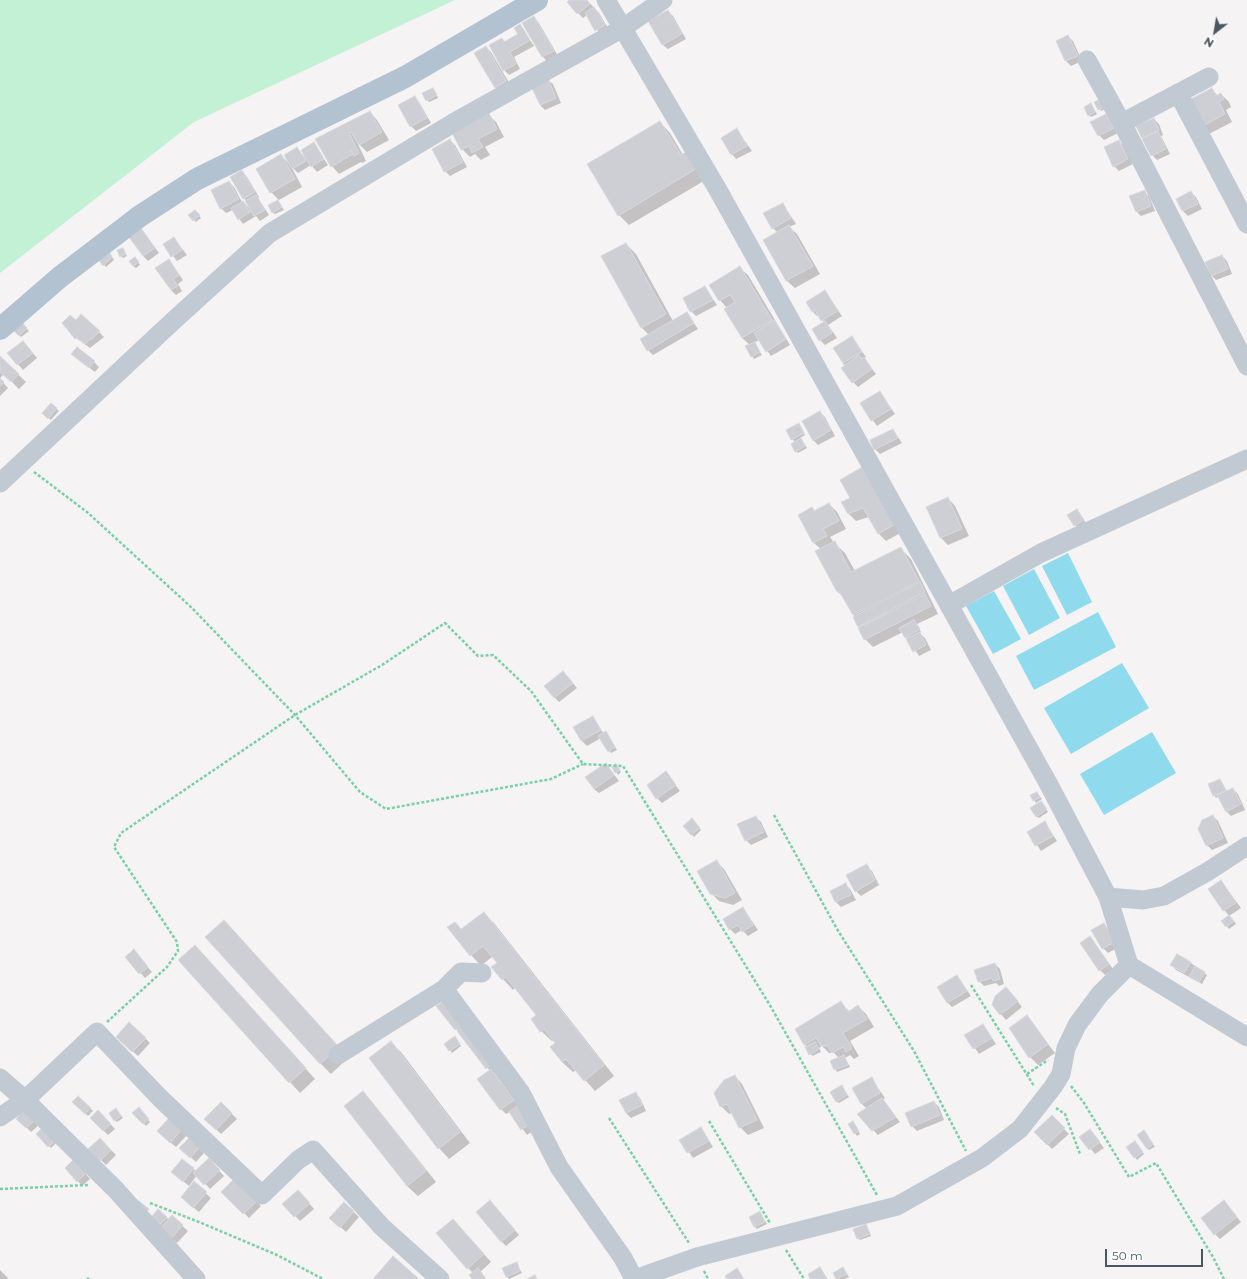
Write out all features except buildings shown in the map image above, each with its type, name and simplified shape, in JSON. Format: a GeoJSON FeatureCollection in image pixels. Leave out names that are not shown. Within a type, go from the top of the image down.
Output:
{"type":"FeatureCollection","features":[{"type":"Feature","properties":{"kind":"main road"},"geometry":{"type":"LineString","coordinates":[[0,329],[60,277],[140,216],[197,179],[405,77],[537,0]]}},
{"type":"Feature","properties":{"kind":"street"},"geometry":{"type":"LineString","coordinates":[[606,0],[722,197],[1048,783],[1108,897],[1129,965],[1247,1037]]}},
{"type":"Feature","properties":{"kind":"street"},"geometry":{"type":"LineString","coordinates":[[0,483],[240,259],[270,234],[460,118],[623,28],[663,0]]}},
{"type":"Feature","properties":{"kind":"street"},"geometry":{"type":"LineString","coordinates":[[1087,60],[1122,123],[1247,366]]}},
{"type":"Feature","properties":{"kind":"street"},"geometry":{"type":"LineString","coordinates":[[1122,123],[1210,77]]}},
{"type":"Feature","properties":{"kind":"street"},"geometry":{"type":"LineString","coordinates":[[1178,93],[1247,224]]}},
{"type":"Feature","properties":{"kind":"street"},"geometry":{"type":"LineString","coordinates":[[949,605],[1041,553],[1247,459]]}},
{"type":"Feature","properties":{"kind":"street"},"geometry":{"type":"LineString","coordinates":[[1108,897],[1143,900],[1164,896],[1207,872],[1247,846]]}},
{"type":"Feature","properties":{"kind":"street"},"geometry":{"type":"LineString","coordinates":[[444,989],[521,1093],[559,1167],[623,1258],[635,1279],[697,1257],[897,1206],[973,1163],[1020,1129],[1043,1100],[1061,1074],[1066,1048],[1077,1025],[1100,994],[1129,965]]}},
{"type":"Feature","properties":{"kind":"street"},"geometry":{"type":"LineString","coordinates":[[338,1055],[444,989],[461,972],[482,973]]}},
{"type":"Feature","properties":{"kind":"street"},"geometry":{"type":"LineString","coordinates":[[0,1117],[24,1100],[97,1032],[161,1099],[262,1195],[298,1160],[314,1150],[382,1227],[440,1279]]}},
{"type":"Feature","properties":{"kind":"street"},"geometry":{"type":"LineString","coordinates":[[0,1078],[116,1190],[196,1279]]}},
{"type":"Feature","properties":{"kind":"path"},"geometry":{"type":"LineString","coordinates":[[21,463],[87,512],[191,606],[295,715],[360,792],[386,808],[551,778],[583,764],[623,766],[771,1007],[885,1209]]}},
{"type":"Feature","properties":{"kind":"path"},"geometry":{"type":"LineString","coordinates":[[97,1032],[167,967],[178,951],[177,942],[114,847],[122,833],[295,715],[382,665],[445,623],[478,656],[493,654],[531,692],[583,764]]}},
{"type":"Feature","properties":{"kind":"path"},"geometry":{"type":"LineString","coordinates":[[774,815],[837,929],[914,1050],[973,1163]]}},
{"type":"Feature","properties":{"kind":"path"},"geometry":{"type":"LineString","coordinates":[[971,985],[1043,1100],[1065,1114],[1080,1154]]}},
{"type":"Feature","properties":{"kind":"path"},"geometry":{"type":"LineString","coordinates":[[1027,1074],[1048,1060]]}},
{"type":"Feature","properties":{"kind":"path"},"geometry":{"type":"LineString","coordinates":[[1061,1074],[1084,1103],[1129,1177],[1156,1163],[1213,1257],[1224,1279]]}},
{"type":"Feature","properties":{"kind":"path"},"geometry":{"type":"LineString","coordinates":[[608,1118],[697,1257]]}},
{"type":"Feature","properties":{"kind":"path"},"geometry":{"type":"LineString","coordinates":[[709,1121],[804,1279]]}},
{"type":"Feature","properties":{"kind":"path"},"geometry":{"type":"LineString","coordinates":[[0,1189],[89,1185]]}},
{"type":"Feature","properties":{"kind":"path"},"geometry":{"type":"LineString","coordinates":[[144,1201],[199,1222],[277,1255],[323,1279]]}},
{"type":"Feature","properties":{"kind":"green space"},"geometry":{"type":"Polygon","coordinates":[[[0,0],[455,0],[194,122],[0,273],[0,0]]]}},
{"type":"Feature","properties":{"kind":"water"},"geometry":{"type":"Polygon","coordinates":[[[1068,553],[1092,602],[1067,615],[1042,566],[1068,553]]]}},
{"type":"Feature","properties":{"kind":"water"},"geometry":{"type":"Polygon","coordinates":[[[1034,569],[1060,618],[1029,635],[1003,586],[1034,569]]]}},
{"type":"Feature","properties":{"kind":"water"},"geometry":{"type":"Polygon","coordinates":[[[994,591],[1021,639],[993,654],[966,606],[994,591]]]}},
{"type":"Feature","properties":{"kind":"water"},"geometry":{"type":"Polygon","coordinates":[[[1098,612],[1116,647],[1034,690],[1016,656],[1098,612]]]}},
{"type":"Feature","properties":{"kind":"water"},"geometry":{"type":"Polygon","coordinates":[[[1122,663],[1149,708],[1071,754],[1044,708],[1122,663]]]}},
{"type":"Feature","properties":{"kind":"water"},"geometry":{"type":"Polygon","coordinates":[[[1152,732],[1176,773],[1104,815],[1080,774],[1152,732]]]}}]}
